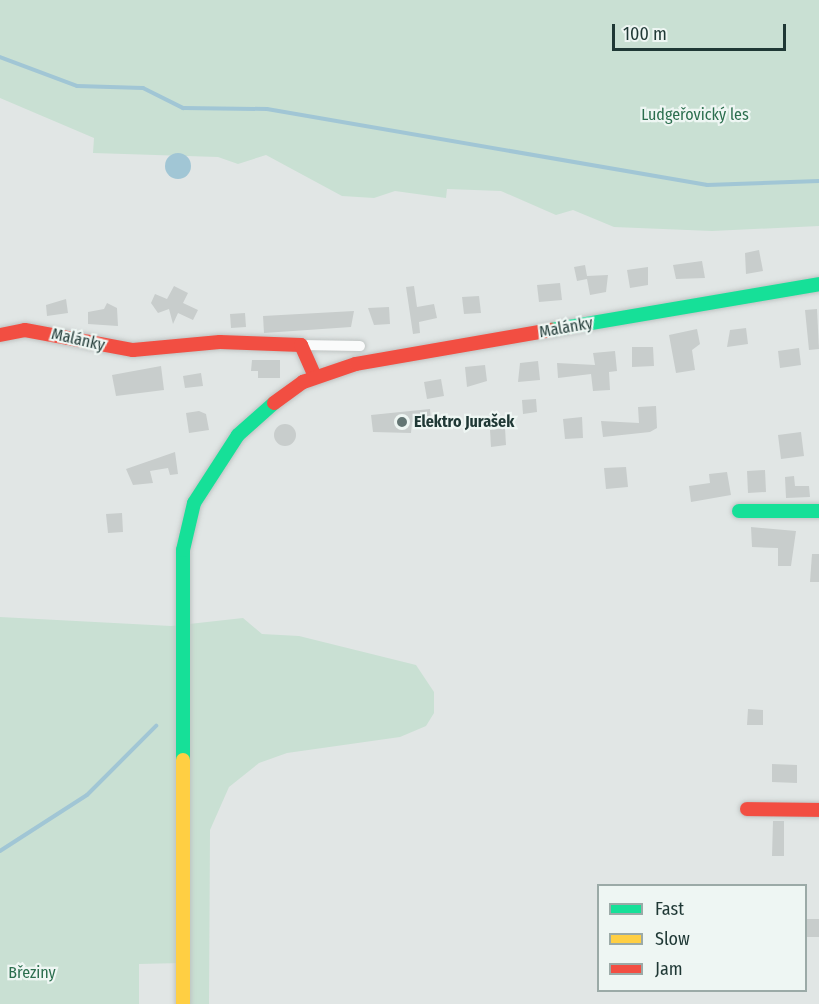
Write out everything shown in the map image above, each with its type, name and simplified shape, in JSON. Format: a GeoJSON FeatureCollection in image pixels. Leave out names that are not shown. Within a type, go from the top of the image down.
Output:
{"type":"FeatureCollection","features":[{"type":"Feature","properties":{"kind":"street","name":"Malánky"},"geometry":{"type":"LineString","coordinates":[[183,1004],[181,596],[186,531],[212,470],[262,411],[315,377],[392,357],[819,284]]}},
{"type":"Feature","properties":{"kind":"street","name":"Malánky"},"geometry":{"type":"LineString","coordinates":[[0,335],[25,330],[133,350],[220,342],[301,345]]}},
{"type":"Feature","properties":{"kind":"street"},"geometry":{"type":"LineString","coordinates":[[315,377],[301,345],[360,346]]}},
{"type":"Feature","properties":{"kind":"street"},"geometry":{"type":"LineString","coordinates":[[740,511],[819,511]]}},
{"type":"Feature","properties":{"kind":"street"},"geometry":{"type":"LineString","coordinates":[[747,809],[819,810]]}},
{"type":"Feature","properties":{"kind":"green space","name":"Ludgeřovický les"},"geometry":{"type":"Polygon","coordinates":[[[0,0],[819,0],[819,226],[712,231],[614,227],[573,210],[556,215],[501,191],[447,189],[446,198],[395,191],[374,198],[342,196],[266,155],[238,164],[218,157],[93,153],[94,138],[0,98],[0,0]]]}},
{"type":"Feature","properties":{"kind":"green space","name":"Březiny"},"geometry":{"type":"Polygon","coordinates":[[[0,617],[171,626],[243,618],[262,634],[299,636],[416,665],[434,692],[434,713],[426,726],[400,737],[287,753],[259,763],[229,787],[210,830],[209,1004],[183,1004],[182,963],[139,964],[139,1004],[0,1004],[0,617]]]}},
{"type":"Feature","properties":{"kind":"water"},"geometry":{"type":"Polygon","coordinates":[[[178,153],[187,157],[191,166],[187,175],[178,179],[169,175],[165,166],[169,157],[178,153]]]}},
{"type":"Feature","properties":{"kind":"building"},"geometry":{"type":"Polygon","coordinates":[[[759,250],[763,271],[746,274],[745,253],[759,250]]]}},
{"type":"Feature","properties":{"kind":"building"},"geometry":{"type":"Polygon","coordinates":[[[702,261],[705,278],[676,279],[673,265],[702,261]]]}},
{"type":"Feature","properties":{"kind":"building"},"geometry":{"type":"Polygon","coordinates":[[[585,265],[587,276],[608,275],[606,292],[590,295],[587,279],[577,281],[574,267],[585,265]]]}},
{"type":"Feature","properties":{"kind":"building"},"geometry":{"type":"Polygon","coordinates":[[[648,267],[648,285],[630,288],[627,270],[648,267]]]}},
{"type":"Feature","properties":{"kind":"building"},"geometry":{"type":"Polygon","coordinates":[[[560,283],[562,300],[539,302],[537,285],[560,283]]]}},
{"type":"Feature","properties":{"kind":"building"},"geometry":{"type":"Polygon","coordinates":[[[174,286],[188,293],[183,303],[198,310],[193,320],[178,313],[173,324],[169,309],[158,313],[151,303],[155,294],[167,299],[174,286]]]}},
{"type":"Feature","properties":{"kind":"building"},"geometry":{"type":"Polygon","coordinates":[[[414,286],[417,307],[434,304],[437,318],[419,322],[420,333],[413,334],[406,287],[414,286]]]}},
{"type":"Feature","properties":{"kind":"building"},"geometry":{"type":"Polygon","coordinates":[[[479,296],[481,313],[464,314],[462,297],[479,296]]]}},
{"type":"Feature","properties":{"kind":"building"},"geometry":{"type":"Polygon","coordinates":[[[66,299],[68,313],[47,316],[46,305],[66,299]]]}},
{"type":"Feature","properties":{"kind":"building"},"geometry":{"type":"Polygon","coordinates":[[[107,303],[117,308],[118,326],[88,324],[88,312],[104,309],[107,303]]]}},
{"type":"Feature","properties":{"kind":"building"},"geometry":{"type":"Polygon","coordinates":[[[389,307],[390,324],[374,325],[368,308],[389,307]]]}},
{"type":"Feature","properties":{"kind":"building"},"geometry":{"type":"Polygon","coordinates":[[[817,309],[819,349],[809,350],[805,310],[817,309]]]}},
{"type":"Feature","properties":{"kind":"building"},"geometry":{"type":"Polygon","coordinates":[[[354,311],[351,327],[264,333],[263,316],[354,311]]]}},
{"type":"Feature","properties":{"kind":"building"},"geometry":{"type":"Polygon","coordinates":[[[245,313],[246,327],[231,328],[230,314],[245,313]]]}},
{"type":"Feature","properties":{"kind":"building"},"geometry":{"type":"Polygon","coordinates":[[[746,328],[748,344],[727,347],[730,330],[746,328]]]}},
{"type":"Feature","properties":{"kind":"building"},"geometry":{"type":"Polygon","coordinates":[[[697,329],[700,344],[692,350],[695,370],[676,373],[669,335],[697,329]]]}},
{"type":"Feature","properties":{"kind":"building"},"geometry":{"type":"Polygon","coordinates":[[[632,347],[653,347],[654,366],[632,367],[632,347]]]}},
{"type":"Feature","properties":{"kind":"building"},"geometry":{"type":"Polygon","coordinates":[[[799,348],[801,365],[780,368],[778,351],[799,348]]]}},
{"type":"Feature","properties":{"kind":"building"},"geometry":{"type":"Polygon","coordinates":[[[615,351],[617,371],[609,372],[610,390],[593,391],[591,374],[558,378],[557,363],[595,365],[593,353],[615,351]]]}},
{"type":"Feature","properties":{"kind":"building"},"geometry":{"type":"Polygon","coordinates":[[[252,360],[280,360],[280,378],[258,378],[258,371],[251,371],[252,360]]]}},
{"type":"Feature","properties":{"kind":"building"},"geometry":{"type":"Polygon","coordinates":[[[538,361],[540,380],[518,382],[520,363],[538,361]]]}},
{"type":"Feature","properties":{"kind":"building"},"geometry":{"type":"Polygon","coordinates":[[[485,365],[487,381],[467,387],[465,367],[485,365]]]}},
{"type":"Feature","properties":{"kind":"building"},"geometry":{"type":"Polygon","coordinates":[[[161,366],[164,390],[116,396],[112,375],[161,366]]]}},
{"type":"Feature","properties":{"kind":"building"},"geometry":{"type":"Polygon","coordinates":[[[201,373],[203,386],[185,388],[183,376],[201,373]]]}},
{"type":"Feature","properties":{"kind":"building"},"geometry":{"type":"Polygon","coordinates":[[[441,379],[444,396],[427,399],[424,382],[441,379]]]}},
{"type":"Feature","properties":{"kind":"building"},"geometry":{"type":"Polygon","coordinates":[[[536,399],[537,412],[523,414],[522,400],[536,399]]]}},
{"type":"Feature","properties":{"kind":"building"},"geometry":{"type":"Polygon","coordinates":[[[656,406],[657,428],[650,432],[603,437],[601,421],[639,423],[638,407],[656,406]]]}},
{"type":"Feature","properties":{"kind":"building"},"geometry":{"type":"Polygon","coordinates":[[[430,409],[431,419],[412,422],[411,433],[373,432],[371,415],[430,409]]]}},
{"type":"Feature","properties":{"kind":"building"},"geometry":{"type":"Polygon","coordinates":[[[199,411],[206,414],[209,430],[189,433],[186,413],[199,411]]]}},
{"type":"Feature","properties":{"kind":"building"},"geometry":{"type":"Polygon","coordinates":[[[582,417],[583,438],[565,439],[563,419],[582,417]]]}},
{"type":"Feature","properties":{"kind":"building"},"geometry":{"type":"Polygon","coordinates":[[[285,424],[293,427],[296,435],[293,443],[285,446],[277,443],[274,435],[277,427],[285,424]]]}},
{"type":"Feature","properties":{"kind":"building"},"geometry":{"type":"Polygon","coordinates":[[[505,428],[506,445],[491,447],[490,430],[505,428]]]}},
{"type":"Feature","properties":{"kind":"building"},"geometry":{"type":"Polygon","coordinates":[[[801,432],[804,456],[781,459],[778,435],[801,432]]]}},
{"type":"Feature","properties":{"kind":"building"},"geometry":{"type":"Polygon","coordinates":[[[175,452],[178,474],[170,475],[168,468],[150,471],[153,483],[133,485],[126,469],[175,452]]]}},
{"type":"Feature","properties":{"kind":"building"},"geometry":{"type":"Polygon","coordinates":[[[626,467],[628,487],[606,489],[604,468],[626,467]]]}},
{"type":"Feature","properties":{"kind":"building"},"geometry":{"type":"Polygon","coordinates":[[[765,470],[766,492],[748,493],[747,471],[765,470]]]}},
{"type":"Feature","properties":{"kind":"building"},"geometry":{"type":"Polygon","coordinates":[[[727,472],[731,495],[691,502],[689,486],[710,483],[709,474],[727,472]]]}},
{"type":"Feature","properties":{"kind":"building"},"geometry":{"type":"Polygon","coordinates":[[[794,476],[795,486],[809,486],[810,497],[786,498],[785,477],[794,476]]]}},
{"type":"Feature","properties":{"kind":"building"},"geometry":{"type":"Polygon","coordinates":[[[122,513],[123,532],[108,533],[106,514],[122,513]]]}},
{"type":"Feature","properties":{"kind":"building"},"geometry":{"type":"Polygon","coordinates":[[[751,527],[796,531],[791,566],[778,566],[778,548],[752,547],[751,527]]]}},
{"type":"Feature","properties":{"kind":"building"},"geometry":{"type":"Polygon","coordinates":[[[812,554],[819,554],[819,582],[810,582],[812,554]]]}},
{"type":"Feature","properties":{"kind":"building"},"geometry":{"type":"Polygon","coordinates":[[[748,709],[763,710],[763,725],[747,725],[748,709]]]}},
{"type":"Feature","properties":{"kind":"building"},"geometry":{"type":"Polygon","coordinates":[[[772,764],[797,765],[797,783],[772,782],[772,764]]]}},
{"type":"Feature","properties":{"kind":"building"},"geometry":{"type":"Polygon","coordinates":[[[773,821],[784,821],[784,856],[772,856],[773,821]]]}},
{"type":"Feature","properties":{"kind":"building"},"geometry":{"type":"Polygon","coordinates":[[[807,919],[819,919],[819,937],[807,937],[807,919]]]}},
{"type":"Feature","properties":{"kind":"waterway"},"geometry":{"type":"LineString","coordinates":[[0,57],[77,86],[143,88],[183,108],[267,109],[707,185],[819,181]]}},
{"type":"Feature","properties":{"kind":"waterway"},"geometry":{"type":"LineString","coordinates":[[0,851],[87,795],[156,726]]}},
{"type":"Feature","properties":{"kind":"traffic: fast"},"geometry":{"type":"LineString","coordinates":[[551,330],[819,284]]}},
{"type":"Feature","properties":{"kind":"traffic: fast"},"geometry":{"type":"LineString","coordinates":[[183,760],[183,550],[194,503],[238,435],[274,403]]}},
{"type":"Feature","properties":{"kind":"traffic: fast"},"geometry":{"type":"LineString","coordinates":[[739,511],[819,511]]}},
{"type":"Feature","properties":{"kind":"traffic: slow"},"geometry":{"type":"LineString","coordinates":[[183,760],[183,1004]]}},
{"type":"Feature","properties":{"kind":"traffic: jam"},"geometry":{"type":"LineString","coordinates":[[0,335],[25,330],[133,350],[220,342],[301,345],[315,377]]}},
{"type":"Feature","properties":{"kind":"traffic: jam"},"geometry":{"type":"LineString","coordinates":[[274,403],[303,382],[356,364],[551,330]]}},
{"type":"Feature","properties":{"kind":"traffic: jam"},"geometry":{"type":"LineString","coordinates":[[747,809],[819,810]]}},
{"type":"Feature","properties":{"kind":"place","name":"Elektro Jurašek"},"geometry":{"type":"Point","coordinates":[402,422]}}]}
